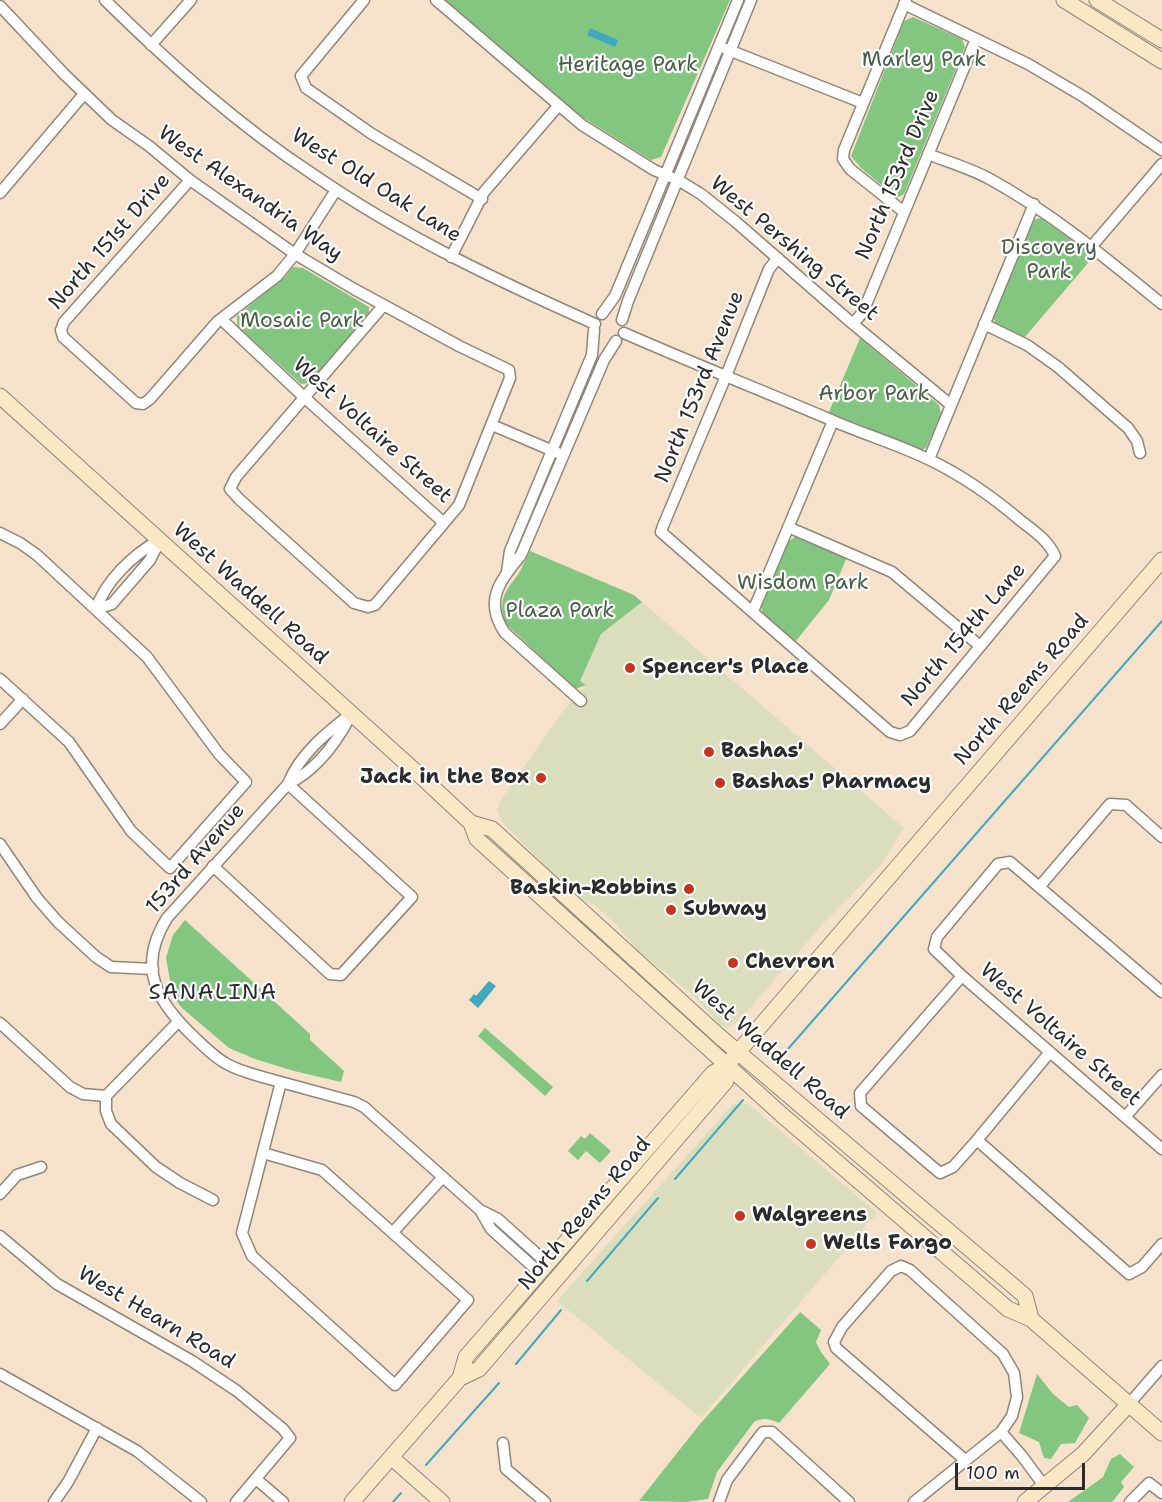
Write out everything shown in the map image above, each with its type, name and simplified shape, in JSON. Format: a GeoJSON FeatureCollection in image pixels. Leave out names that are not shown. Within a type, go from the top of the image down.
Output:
{"type":"FeatureCollection","features":[{"type":"Feature","properties":{"kind":"main road"},"geometry":{"type":"LineString","coordinates":[[1064,0],[1162,61]]}},
{"type":"Feature","properties":{"kind":"main road"},"geometry":{"type":"LineString","coordinates":[[1097,0],[1162,40]]}},
{"type":"Feature","properties":{"kind":"main road","name":"West Waddell Road"},"geometry":{"type":"LineString","coordinates":[[0,396],[471,823],[492,829],[738,1052],[1025,1296],[1031,1319]]}},
{"type":"Feature","properties":{"kind":"main road","name":"North Reems Road"},"geometry":{"type":"LineString","coordinates":[[460,1378],[466,1357],[712,1072],[726,1066],[1162,560]]}},
{"type":"Feature","properties":{"kind":"main road","name":"West Waddell Road"},"geometry":{"type":"LineString","coordinates":[[471,823],[477,839],[726,1066],[1008,1309],[1031,1319],[1162,1433]]}},
{"type":"Feature","properties":{"kind":"main road"},"geometry":{"type":"LineString","coordinates":[[514,871],[530,877],[575,918],[610,936]]}},
{"type":"Feature","properties":{"kind":"main road","name":"North Reems Road"},"geometry":{"type":"LineString","coordinates":[[352,1502],[460,1378],[479,1369],[686,1129],[726,1081],[726,1066]]}},
{"type":"Feature","properties":{"kind":"main road"},"geometry":{"type":"LineString","coordinates":[[876,1197],[882,1192],[887,1192],[924,1222],[937,1221]]}},
{"type":"Feature","properties":{"kind":"main road"},"geometry":{"type":"LineString","coordinates":[[1025,1502],[1083,1454],[1129,1404]]}},
{"type":"Feature","properties":{"kind":"main road"},"geometry":{"type":"LineString","coordinates":[[391,1457],[442,1502]]}},
{"type":"Feature","properties":{"kind":"street","name":"West Old Oak Lane"},"geometry":{"type":"LineString","coordinates":[[105,0],[151,45],[213,99],[312,174],[451,257],[594,327]]}},
{"type":"Feature","properties":{"kind":"street"},"geometry":{"type":"LineString","coordinates":[[151,45],[191,0]]}},
{"type":"Feature","properties":{"kind":"street"},"geometry":{"type":"LineString","coordinates":[[364,0],[301,76],[306,88],[372,134],[482,199]]}},
{"type":"Feature","properties":{"kind":"street","name":"West Pershing Street"},"geometry":{"type":"LineString","coordinates":[[436,0],[597,135],[654,171],[678,180],[701,194],[951,405]]}},
{"type":"Feature","properties":{"kind":"street"},"geometry":{"type":"LineString","coordinates":[[558,453],[592,355],[594,327],[613,301],[738,0]]}},
{"type":"Feature","properties":{"kind":"street"},"geometry":{"type":"LineString","coordinates":[[581,701],[506,633],[494,610],[494,599],[507,572],[510,551],[604,360],[620,337],[628,301],[752,0]]}},
{"type":"Feature","properties":{"kind":"street"},"geometry":{"type":"LineString","coordinates":[[904,212],[850,170],[843,159],[844,150],[905,2],[1028,64],[1084,97],[1162,150]]}},
{"type":"Feature","properties":{"kind":"street","name":"West Alexandria Way"},"geometry":{"type":"LineString","coordinates":[[2,12],[112,120],[149,146],[190,180],[295,254],[383,306],[509,370],[510,378],[492,425]]}},
{"type":"Feature","properties":{"kind":"street","name":"North 153rd Drive"},"geometry":{"type":"LineString","coordinates":[[853,324],[863,312],[976,39]]}},
{"type":"Feature","properties":{"kind":"street"},"geometry":{"type":"LineString","coordinates":[[719,46],[863,103]]}},
{"type":"Feature","properties":{"kind":"street"},"geometry":{"type":"LineString","coordinates":[[0,194],[84,94]]}},
{"type":"Feature","properties":{"kind":"street"},"geometry":{"type":"LineString","coordinates":[[451,257],[484,192],[559,105]]}},
{"type":"Feature","properties":{"kind":"street"},"geometry":{"type":"LineString","coordinates":[[928,154],[985,177],[1034,204],[1092,246],[1162,304]]}},
{"type":"Feature","properties":{"kind":"street"},"geometry":{"type":"LineString","coordinates":[[1092,246],[1162,164]]}},
{"type":"Feature","properties":{"kind":"street","name":"North 151st Drive"},"geometry":{"type":"LineString","coordinates":[[190,180],[64,322],[61,330],[63,337],[136,403],[143,404],[222,319]]}},
{"type":"Feature","properties":{"kind":"street"},"geometry":{"type":"LineString","coordinates":[[222,319],[277,276],[295,254],[336,190]]}},
{"type":"Feature","properties":{"kind":"street"},"geometry":{"type":"LineString","coordinates":[[594,327],[602,341],[620,337],[726,376],[929,459],[1034,204]]}},
{"type":"Feature","properties":{"kind":"street","name":"North 153rd Avenue"},"geometry":{"type":"LineString","coordinates":[[753,612],[661,532],[769,269],[778,258]]}},
{"type":"Feature","properties":{"kind":"street"},"geometry":{"type":"LineString","coordinates":[[383,306],[236,477],[230,489],[354,603],[368,607],[375,605],[459,505],[492,425],[558,453]]}},
{"type":"Feature","properties":{"kind":"street"},"geometry":{"type":"LineString","coordinates":[[602,314],[615,314],[622,320]]}},
{"type":"Feature","properties":{"kind":"street","name":"West Voltaire Street"},"geometry":{"type":"LineString","coordinates":[[222,319],[305,398],[444,522]]}},
{"type":"Feature","properties":{"kind":"street"},"geometry":{"type":"LineString","coordinates":[[984,324],[1027,345],[1058,367],[1128,428],[1137,441],[1140,453]]}},
{"type":"Feature","properties":{"kind":"street"},"geometry":{"type":"LineString","coordinates":[[753,612],[833,421]]}},
{"type":"Feature","properties":{"kind":"street","name":"North 154th Lane"},"geometry":{"type":"LineString","coordinates":[[753,612],[890,732],[900,735],[910,731],[1054,556],[1050,545],[1005,507],[966,479],[929,459]]}},
{"type":"Feature","properties":{"kind":"street"},"geometry":{"type":"LineString","coordinates":[[788,527],[892,572],[980,646]]}},
{"type":"Feature","properties":{"kind":"street"},"geometry":{"type":"LineString","coordinates":[[0,532],[37,555],[147,657],[219,754],[246,782],[170,868],[131,831],[69,742],[0,679]]}},
{"type":"Feature","properties":{"kind":"street"},"geometry":{"type":"LineString","coordinates":[[96,609],[101,594],[139,551],[159,540]]}},
{"type":"Feature","properties":{"kind":"street"},"geometry":{"type":"LineString","coordinates":[[0,724],[23,699]]}},
{"type":"Feature","properties":{"kind":"street","name":"153rd Avenue"},"geometry":{"type":"LineString","coordinates":[[153,969],[154,948],[163,925],[288,784],[303,777],[339,738],[351,714]]}},
{"type":"Feature","properties":{"kind":"street"},"geometry":{"type":"LineString","coordinates":[[213,866],[330,974],[341,975],[412,897],[288,784]]}},
{"type":"Feature","properties":{"kind":"street"},"geometry":{"type":"LineString","coordinates":[[1162,837],[1126,805],[1110,804],[1040,886],[1162,992]]}},
{"type":"Feature","properties":{"kind":"street"},"geometry":{"type":"LineString","coordinates":[[0,844],[37,898],[58,922],[96,957],[111,966],[153,969],[160,997],[166,1008],[178,1022],[226,1064],[364,1107],[480,1210],[498,1219],[544,1269]]}},
{"type":"Feature","properties":{"kind":"street","name":"West Voltaire Street"},"geometry":{"type":"LineString","coordinates":[[1040,886],[1010,862],[998,864],[937,937],[934,949],[962,976],[1162,1149]]}},
{"type":"Feature","properties":{"kind":"street"},"geometry":{"type":"LineString","coordinates":[[962,976],[860,1093],[861,1106],[940,1173],[952,1167],[977,1140],[1050,1052]]}},
{"type":"Feature","properties":{"kind":"street"},"geometry":{"type":"LineString","coordinates":[[178,1022],[106,1096],[106,1111],[111,1124],[156,1167],[180,1183],[213,1200]]}},
{"type":"Feature","properties":{"kind":"street"},"geometry":{"type":"LineString","coordinates":[[0,1023],[70,1087],[83,1094],[106,1096]]}},
{"type":"Feature","properties":{"kind":"street"},"geometry":{"type":"LineString","coordinates":[[1125,1117],[1162,1075]]}},
{"type":"Feature","properties":{"kind":"street"},"geometry":{"type":"LineString","coordinates":[[263,1152],[322,1170],[468,1300],[395,1385],[252,1256],[247,1246],[243,1233],[263,1152],[281,1082]]}},
{"type":"Feature","properties":{"kind":"street"},"geometry":{"type":"LineString","coordinates":[[977,1140],[1129,1274],[1142,1268],[1162,1244]]}},
{"type":"Feature","properties":{"kind":"street"},"geometry":{"type":"LineString","coordinates":[[0,1194],[17,1174],[41,1167]]}},
{"type":"Feature","properties":{"kind":"street"},"geometry":{"type":"LineString","coordinates":[[393,1233],[443,1177]]}},
{"type":"Feature","properties":{"kind":"street","name":"West Hearn Road"},"geometry":{"type":"LineString","coordinates":[[0,1236],[57,1284],[192,1360],[237,1391],[283,1429],[290,1438],[256,1479]]}},
{"type":"Feature","properties":{"kind":"street"},"geometry":{"type":"LineString","coordinates":[[914,1502],[965,1461],[1000,1432],[1012,1416],[1017,1397],[1014,1374],[1003,1354],[910,1270],[901,1266],[891,1270],[842,1327],[834,1342],[836,1348],[965,1461]]}},
{"type":"Feature","properties":{"kind":"street"},"geometry":{"type":"LineString","coordinates":[[1129,1404],[1162,1366]]}},
{"type":"Feature","properties":{"kind":"street"},"geometry":{"type":"LineString","coordinates":[[0,1374],[137,1451],[201,1502]]}},
{"type":"Feature","properties":{"kind":"street"},"geometry":{"type":"LineString","coordinates":[[54,1502],[68,1482],[97,1428]]}},
{"type":"Feature","properties":{"kind":"street"},"geometry":{"type":"LineString","coordinates":[[719,1502],[727,1480],[763,1432],[772,1432],[849,1502]]}},
{"type":"Feature","properties":{"kind":"street"},"geometry":{"type":"LineString","coordinates":[[1000,1432],[1045,1487]]}},
{"type":"Feature","properties":{"kind":"street"},"geometry":{"type":"LineString","coordinates":[[503,1443],[506,1468],[545,1502]]}},
{"type":"Feature","properties":{"kind":"street"},"geometry":{"type":"LineString","coordinates":[[236,1502],[256,1479],[283,1502]]}},
{"type":"Feature","properties":{"kind":"street"},"geometry":{"type":"LineString","coordinates":[[1130,1502],[1149,1483],[1162,1493]]}},
{"type":"Feature","properties":{"kind":"shaded area"},"geometry":{"type":"Polygon","coordinates":[[[642,602],[904,828],[880,866],[822,925],[738,1022],[729,1027],[721,1026],[691,993],[637,950],[617,925],[593,904],[581,899],[552,873],[501,821],[497,810],[500,801],[563,711],[586,685],[579,681],[601,634],[642,602]]]}},
{"type":"Feature","properties":{"kind":"shaded area"},"geometry":{"type":"Polygon","coordinates":[[[733,1104],[749,1104],[877,1213],[701,1418],[557,1301],[733,1104]]]}},
{"type":"Feature","properties":{"kind":"green space","name":"Heritage Park"},"geometry":{"type":"Polygon","coordinates":[[[444,0],[730,0],[661,157],[651,160],[579,115],[444,0]]]}},
{"type":"Feature","properties":{"kind":"green space","name":"Marley Park"},"geometry":{"type":"Polygon","coordinates":[[[913,17],[962,39],[965,47],[904,194],[897,198],[861,168],[851,156],[904,21],[913,17]]]}},
{"type":"Feature","properties":{"kind":"green space","name":"Discovery Park"},"geometry":{"type":"Polygon","coordinates":[[[1041,218],[1094,256],[1024,338],[996,324],[993,317],[1033,220],[1041,218]]]}},
{"type":"Feature","properties":{"kind":"green space","name":"Mosaic Park"},"geometry":{"type":"Polygon","coordinates":[[[293,267],[303,268],[369,307],[369,314],[310,383],[301,384],[237,326],[237,316],[285,277],[293,267]]]}},
{"type":"Feature","properties":{"kind":"green space","name":"Arbor Park"},"geometry":{"type":"Polygon","coordinates":[[[860,338],[939,405],[941,414],[926,448],[920,450],[829,412],[860,338]]]}},
{"type":"Feature","properties":{"kind":"green space","name":"Wisdom Park"},"geometry":{"type":"Polygon","coordinates":[[[795,537],[847,557],[829,600],[795,642],[769,622],[761,606],[789,541],[795,537]]]}},
{"type":"Feature","properties":{"kind":"green space","name":"Plaza Park"},"geometry":{"type":"Polygon","coordinates":[[[530,551],[634,595],[642,602],[601,634],[580,681],[586,685],[575,689],[506,624],[502,602],[530,551]]]}},
{"type":"Feature","properties":{"kind":"green space"},"geometry":{"type":"Polygon","coordinates":[[[185,920],[310,1034],[310,1040],[344,1071],[341,1082],[294,1071],[229,1048],[182,1008],[174,998],[166,958],[173,935],[185,920]]]}},
{"type":"Feature","properties":{"kind":"green space"},"geometry":{"type":"Polygon","coordinates":[[[485,1028],[553,1087],[545,1096],[478,1036],[485,1028]]]}},
{"type":"Feature","properties":{"kind":"green space"},"geometry":{"type":"Polygon","coordinates":[[[590,1133],[611,1151],[600,1163],[586,1151],[578,1160],[568,1151],[581,1136],[585,1139],[590,1133]]]}},
{"type":"Feature","properties":{"kind":"green space"},"geometry":{"type":"Polygon","coordinates":[[[800,1312],[821,1330],[816,1342],[830,1364],[779,1423],[766,1419],[754,1422],[717,1472],[708,1499],[686,1502],[639,1501],[700,1424],[800,1312]]]}},
{"type":"Feature","properties":{"kind":"green space"},"geometry":{"type":"Polygon","coordinates":[[[1037,1374],[1053,1394],[1069,1407],[1077,1405],[1089,1418],[1075,1443],[1061,1444],[1051,1459],[1044,1458],[1039,1442],[1019,1433],[1037,1374]]]}},
{"type":"Feature","properties":{"kind":"green space"},"geometry":{"type":"Polygon","coordinates":[[[1120,1454],[1134,1467],[1121,1482],[1124,1487],[1112,1502],[1068,1502],[1103,1477],[1111,1459],[1120,1454]]]}},
{"type":"Feature","properties":{"kind":"water"},"geometry":{"type":"Polygon","coordinates":[[[590,28],[618,40],[615,47],[587,35],[590,28]]]}},
{"type":"Feature","properties":{"kind":"water"},"geometry":{"type":"Polygon","coordinates":[[[489,981],[496,986],[478,1008],[469,1000],[474,994],[476,996],[489,981]]]}},
{"type":"Feature","properties":{"kind":"waterway"},"geometry":{"type":"LineString","coordinates":[[781,1057],[1162,621]]}},
{"type":"Feature","properties":{"kind":"waterway"},"geometry":{"type":"LineString","coordinates":[[675,1179],[743,1100]]}},
{"type":"Feature","properties":{"kind":"waterway"},"geometry":{"type":"LineString","coordinates":[[587,1281],[658,1198]]}},
{"type":"Feature","properties":{"kind":"waterway"},"geometry":{"type":"LineString","coordinates":[[516,1364],[561,1310]]}},
{"type":"Feature","properties":{"kind":"waterway"},"geometry":{"type":"LineString","coordinates":[[426,1465],[499,1383]]}},
{"type":"Feature","properties":{"kind":"waterway"},"geometry":{"type":"LineString","coordinates":[[393,1502],[401,1493]]}},
{"type":"Feature","properties":{"kind":"place","name":"Spencer's Place"},"geometry":{"type":"Point","coordinates":[630,668]}},
{"type":"Feature","properties":{"kind":"place","name":"Bashas'"},"geometry":{"type":"Point","coordinates":[709,752]}},
{"type":"Feature","properties":{"kind":"place","name":"Jack in the Box"},"geometry":{"type":"Point","coordinates":[541,778]}},
{"type":"Feature","properties":{"kind":"place","name":"Bashas' Pharmacy"},"geometry":{"type":"Point","coordinates":[720,783]}},
{"type":"Feature","properties":{"kind":"place","name":"Baskin-Robbins"},"geometry":{"type":"Point","coordinates":[689,889]}},
{"type":"Feature","properties":{"kind":"place","name":"Subway"},"geometry":{"type":"Point","coordinates":[671,910]}},
{"type":"Feature","properties":{"kind":"place","name":"Chevron"},"geometry":{"type":"Point","coordinates":[733,963]}},
{"type":"Feature","properties":{"kind":"place","name":"Walgreens"},"geometry":{"type":"Point","coordinates":[740,1216]}},
{"type":"Feature","properties":{"kind":"place","name":"Wells Fargo"},"geometry":{"type":"Point","coordinates":[811,1244]}},
{"type":"Feature","properties":{"kind":"district","name":"SANALINA"},"geometry":{"type":"Point","coordinates":[213,993]}}]}
